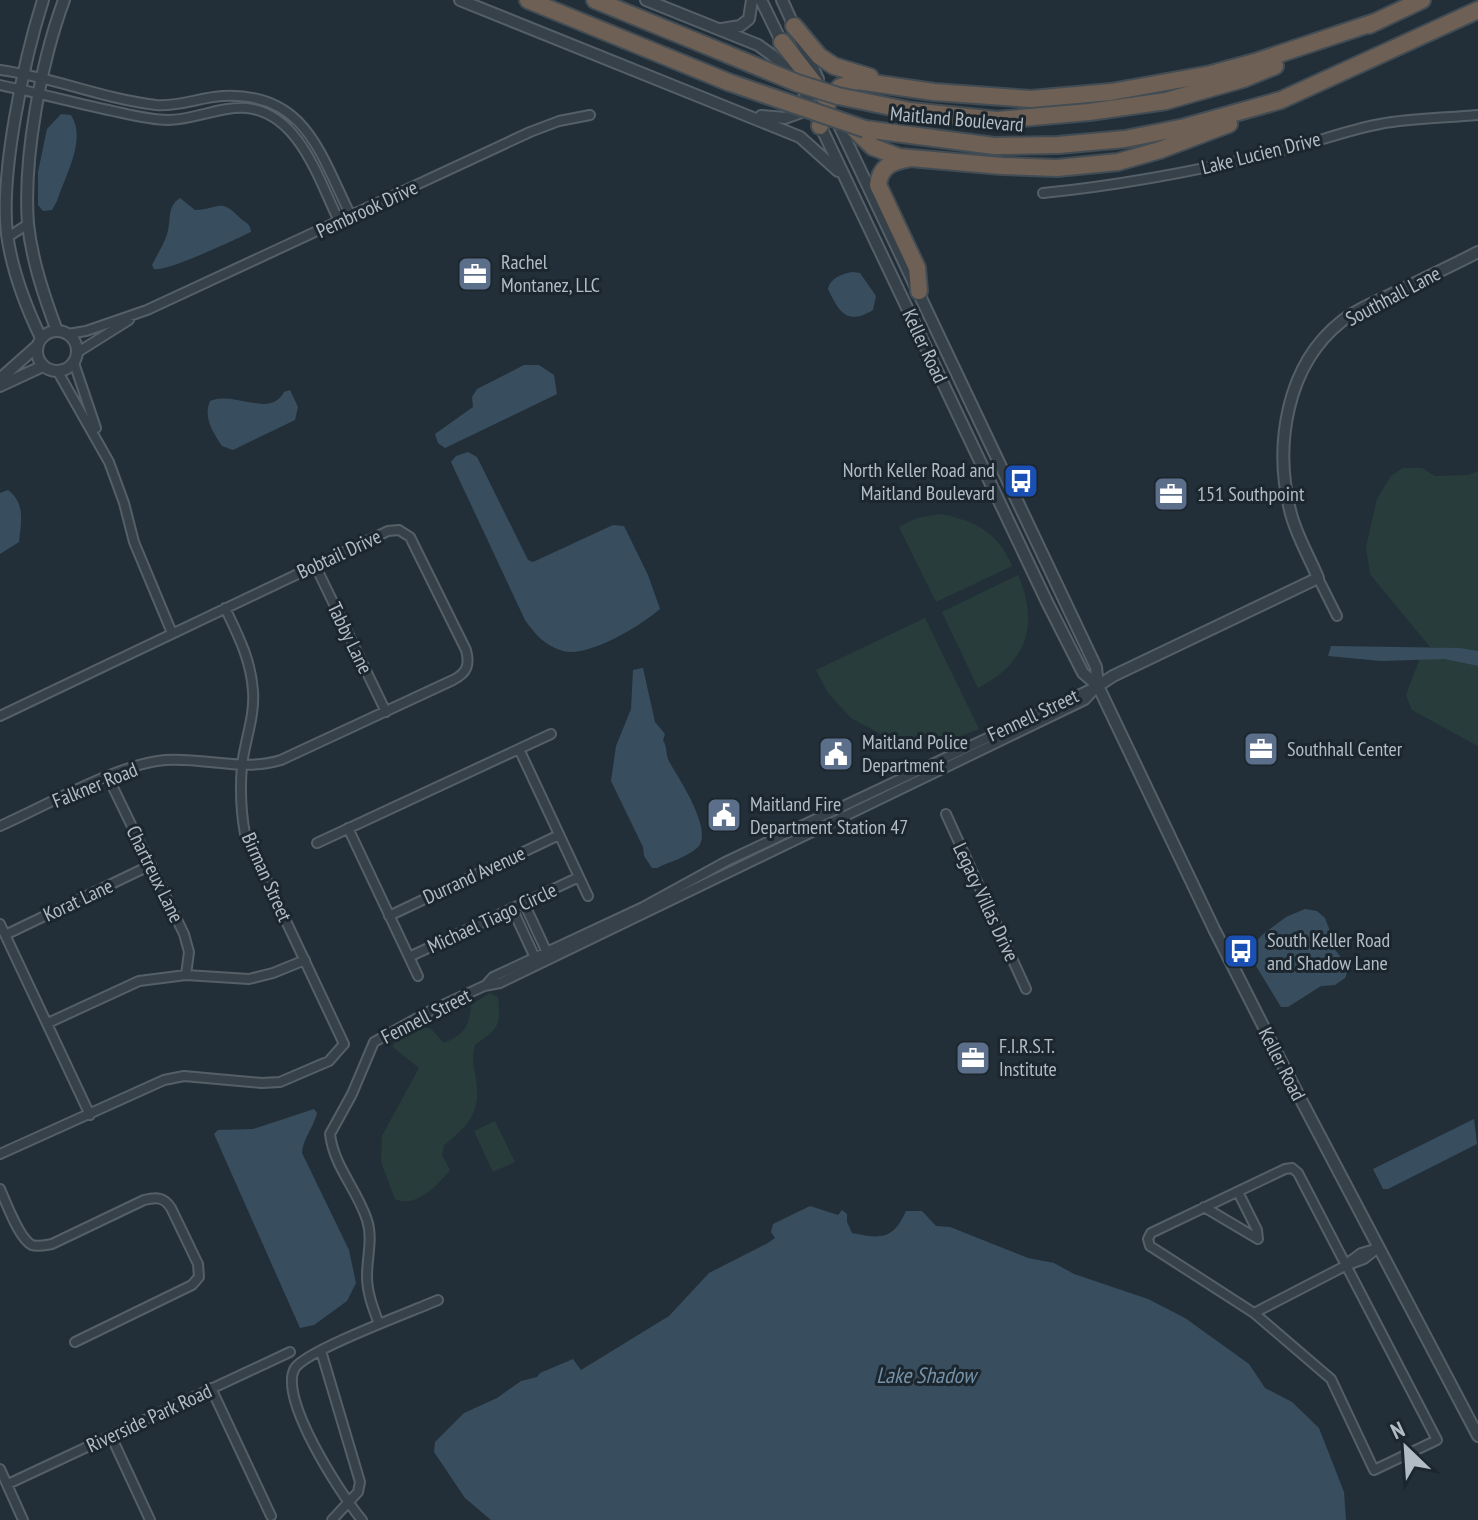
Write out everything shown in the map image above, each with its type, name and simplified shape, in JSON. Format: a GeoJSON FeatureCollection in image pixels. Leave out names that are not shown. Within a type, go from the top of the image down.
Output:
{"type":"FeatureCollection","features":[{"type":"Feature","properties":{"kind":"highway","name":"Maitland Boulevard"},"geometry":{"type":"LineString","coordinates":[[528,0],[728,82],[865,129],[994,146],[1058,145],[1125,139],[1281,100],[1478,10]]}},
{"type":"Feature","properties":{"kind":"highway","name":"Maitland Boulevard"},"geometry":{"type":"LineString","coordinates":[[595,0],[797,83],[838,96],[911,111],[997,120],[1166,101],[1243,79],[1422,0]]}},
{"type":"Feature","properties":{"kind":"highway"},"geometry":{"type":"LineString","coordinates":[[822,103],[840,87],[858,81],[934,92],[1031,99],[1111,92],[1211,74],[1378,21]]}},
{"type":"Feature","properties":{"kind":"highway"},"geometry":{"type":"LineString","coordinates":[[794,26],[819,56],[834,66],[886,84]]}},
{"type":"Feature","properties":{"kind":"highway"},"geometry":{"type":"LineString","coordinates":[[782,42],[822,103],[873,147],[908,158],[1043,167],[1118,162],[1204,135],[1281,100]]}},
{"type":"Feature","properties":{"kind":"highway"},"geometry":{"type":"LineString","coordinates":[[908,158],[889,164],[879,176],[878,185],[917,268],[919,291]]}},
{"type":"Feature","properties":{"kind":"street"},"geometry":{"type":"LineString","coordinates":[[43,0],[31,39],[8,171],[7,232],[16,276],[39,342],[37,354],[43,366],[58,372],[101,444]]}},
{"type":"Feature","properties":{"kind":"street"},"geometry":{"type":"LineString","coordinates":[[64,0],[40,95],[29,168],[28,224],[43,293],[62,332],[73,339],[101,444],[124,503],[134,542],[172,633]]}},
{"type":"Feature","properties":{"kind":"street"},"geometry":{"type":"LineString","coordinates":[[460,0],[800,137],[843,176]]}},
{"type":"Feature","properties":{"kind":"street"},"geometry":{"type":"LineString","coordinates":[[646,0],[758,45],[799,80]]}},
{"type":"Feature","properties":{"kind":"street"},"geometry":{"type":"LineString","coordinates":[[717,29],[729,30],[745,22],[751,14],[752,0]]}},
{"type":"Feature","properties":{"kind":"street","name":"Keller Road"},"geometry":{"type":"LineString","coordinates":[[761,0],[799,80],[822,103],[919,291],[1096,667],[1098,686],[1214,929],[1378,1248],[1475,1421],[1478,1435]]}},
{"type":"Feature","properties":{"kind":"street","name":"Keller Road"},"geometry":{"type":"LineString","coordinates":[[782,0],[822,103],[843,176],[1083,673],[1098,686]]}},
{"type":"Feature","properties":{"kind":"street"},"geometry":{"type":"LineString","coordinates":[[0,70],[25,73],[160,105],[218,97],[263,99],[287,110],[304,126],[351,216]]}},
{"type":"Feature","properties":{"kind":"street"},"geometry":{"type":"LineString","coordinates":[[0,85],[134,116],[169,120],[247,108],[268,115],[288,127],[300,144],[339,221]]}},
{"type":"Feature","properties":{"kind":"street"},"geometry":{"type":"LineString","coordinates":[[733,109],[785,118],[822,103]]}},
{"type":"Feature","properties":{"kind":"street","name":"Pembrook Drive"},"geometry":{"type":"LineString","coordinates":[[62,332],[86,331],[147,310],[530,132],[559,121],[590,115]]}},
{"type":"Feature","properties":{"kind":"street","name":"Lake Lucien Drive"},"geometry":{"type":"LineString","coordinates":[[1043,193],[1228,162],[1383,123],[1478,115]]}},
{"type":"Feature","properties":{"kind":"street"},"geometry":{"type":"LineString","coordinates":[[7,232],[28,224]]}},
{"type":"Feature","properties":{"kind":"street","name":"Southhall Lane"},"geometry":{"type":"LineString","coordinates":[[1337,616],[1290,511],[1283,450],[1285,425],[1303,368],[1342,321],[1478,252]]}},
{"type":"Feature","properties":{"kind":"street","name":"Pembrook Drive"},"geometry":{"type":"LineString","coordinates":[[76,357],[147,310]]}},
{"type":"Feature","properties":{"kind":"street"},"geometry":{"type":"LineString","coordinates":[[909,314],[928,312]]}},
{"type":"Feature","properties":{"kind":"street"},"geometry":{"type":"LineString","coordinates":[[915,326],[928,312]]}},
{"type":"Feature","properties":{"kind":"street"},"geometry":{"type":"LineString","coordinates":[[0,379],[39,342],[62,332]]}},
{"type":"Feature","properties":{"kind":"street"},"geometry":{"type":"LineString","coordinates":[[58,372],[76,357]]}},
{"type":"Feature","properties":{"kind":"street"},"geometry":{"type":"LineString","coordinates":[[0,386],[43,366]]}},
{"type":"Feature","properties":{"kind":"street"},"geometry":{"type":"LineString","coordinates":[[984,471],[999,463]]}},
{"type":"Feature","properties":{"kind":"street","name":"Bobtail Drive"},"geometry":{"type":"LineString","coordinates":[[0,716],[388,531],[399,530],[410,537],[466,650],[469,662],[463,675],[281,760],[265,765],[242,765]]}},
{"type":"Feature","properties":{"kind":"street","name":"Tabby Lane"},"geometry":{"type":"LineString","coordinates":[[315,565],[386,712]]}},
{"type":"Feature","properties":{"kind":"street"},"geometry":{"type":"LineString","coordinates":[[1098,686],[1318,578]]}},
{"type":"Feature","properties":{"kind":"street","name":"Birman Street"},"geometry":{"type":"LineString","coordinates":[[90,1115],[164,1080],[184,1076],[280,1082],[329,1061],[344,1044],[245,834],[241,811],[242,765],[254,693],[245,649],[225,608]]}},
{"type":"Feature","properties":{"kind":"street","name":"Fennell Street"},"geometry":{"type":"LineString","coordinates":[[379,1324],[368,1296],[370,1243],[367,1220],[334,1158],[330,1134],[352,1094],[374,1042],[430,1011],[484,986],[500,983],[536,961],[649,913],[710,875],[1098,686]]}},
{"type":"Feature","properties":{"kind":"street"},"geometry":{"type":"LineString","coordinates":[[317,843],[551,734]]}},
{"type":"Feature","properties":{"kind":"street","name":"Michael Tiago Circle"},"geometry":{"type":"LineString","coordinates":[[348,828],[409,957],[579,877],[519,749]]}},
{"type":"Feature","properties":{"kind":"street","name":"Falkner Road"},"geometry":{"type":"LineString","coordinates":[[0,826],[126,769],[164,760],[203,760],[242,765]]}},
{"type":"Feature","properties":{"kind":"street","name":"Chartreux Lane"},"geometry":{"type":"LineString","coordinates":[[108,777],[184,934],[189,952],[186,975]]}},
{"type":"Feature","properties":{"kind":"street","name":"Legacy Villas Drive"},"geometry":{"type":"LineString","coordinates":[[946,814],[1026,989]]}},
{"type":"Feature","properties":{"kind":"street","name":"Durrand Avenue"},"geometry":{"type":"LineString","coordinates":[[389,916],[559,835]]}},
{"type":"Feature","properties":{"kind":"street","name":"Korat Lane"},"geometry":{"type":"LineString","coordinates":[[5,935],[151,865]]}},
{"type":"Feature","properties":{"kind":"street"},"geometry":{"type":"LineString","coordinates":[[579,877],[588,896]]}},
{"type":"Feature","properties":{"kind":"street"},"geometry":{"type":"LineString","coordinates":[[524,903],[548,956]]}},
{"type":"Feature","properties":{"kind":"street"},"geometry":{"type":"LineString","coordinates":[[512,908],[536,961]]}},
{"type":"Feature","properties":{"kind":"street"},"geometry":{"type":"LineString","coordinates":[[0,924],[90,1115],[0,1154]]}},
{"type":"Feature","properties":{"kind":"street"},"geometry":{"type":"LineString","coordinates":[[522,929],[533,924]]}},
{"type":"Feature","properties":{"kind":"street"},"geometry":{"type":"LineString","coordinates":[[409,957],[418,976]]}},
{"type":"Feature","properties":{"kind":"street"},"geometry":{"type":"LineString","coordinates":[[48,1023],[139,981],[186,975],[249,979],[305,960]]}},
{"type":"Feature","properties":{"kind":"street"},"geometry":{"type":"LineString","coordinates":[[1292,1168],[1298,1173],[1437,1440],[1374,1470],[1331,1379],[1254,1313],[1150,1246],[1148,1239],[1151,1233],[1204,1207],[1285,1169],[1292,1168]]}},
{"type":"Feature","properties":{"kind":"street"},"geometry":{"type":"LineString","coordinates":[[0,1189],[23,1237],[32,1245],[52,1244],[144,1200],[157,1197],[167,1201],[171,1208],[198,1264],[199,1277],[192,1285],[75,1342]]}},
{"type":"Feature","properties":{"kind":"street"},"geometry":{"type":"LineString","coordinates":[[1204,1207],[1258,1239],[1257,1230],[1238,1192]]}},
{"type":"Feature","properties":{"kind":"street"},"geometry":{"type":"LineString","coordinates":[[1254,1313],[1364,1259],[1378,1248]]}},
{"type":"Feature","properties":{"kind":"street"},"geometry":{"type":"LineString","coordinates":[[362,1520],[328,1473],[293,1400],[291,1381],[296,1367],[321,1351],[438,1300]]}},
{"type":"Feature","properties":{"kind":"street"},"geometry":{"type":"LineString","coordinates":[[321,1351],[360,1482],[358,1492],[332,1520]]}},
{"type":"Feature","properties":{"kind":"street","name":"Riverside Park Road"},"geometry":{"type":"LineString","coordinates":[[8,1484],[290,1352]]}},
{"type":"Feature","properties":{"kind":"street"},"geometry":{"type":"LineString","coordinates":[[211,1388],[271,1516]]}},
{"type":"Feature","properties":{"kind":"street"},"geometry":{"type":"LineString","coordinates":[[111,1436],[150,1520]]}},
{"type":"Feature","properties":{"kind":"street"},"geometry":{"type":"LineString","coordinates":[[0,1469],[23,1520]]}},
{"type":"Feature","properties":{"kind":"green space"},"geometry":{"type":"Polygon","coordinates":[[[1403,468],[1422,468],[1435,476],[1469,475],[1478,471],[1478,651],[1430,647],[1370,574],[1366,547],[1377,499],[1391,476],[1403,468]]]}},
{"type":"Feature","properties":{"kind":"green space"},"geometry":{"type":"Polygon","coordinates":[[[941,514],[984,530],[1000,545],[1012,566],[936,602],[899,527],[917,518],[941,514]]]}},
{"type":"Feature","properties":{"kind":"green space"},"geometry":{"type":"Polygon","coordinates":[[[1018,575],[1028,611],[1024,641],[1008,667],[978,688],[942,612],[1018,575]]]}},
{"type":"Feature","properties":{"kind":"green space"},"geometry":{"type":"Polygon","coordinates":[[[925,618],[979,729],[947,741],[896,742],[851,718],[828,693],[816,670],[925,618]]]}},
{"type":"Feature","properties":{"kind":"green space"},"geometry":{"type":"Polygon","coordinates":[[[1420,658],[1478,666],[1478,746],[1412,710],[1406,695],[1420,658]]]}},
{"type":"Feature","properties":{"kind":"green space"},"geometry":{"type":"Polygon","coordinates":[[[490,993],[498,997],[498,1021],[493,1031],[475,1045],[473,1058],[477,1100],[468,1122],[444,1145],[442,1155],[450,1170],[418,1198],[411,1201],[395,1199],[381,1162],[382,1136],[419,1068],[393,1047],[397,1037],[414,1027],[430,1028],[444,1043],[451,1040],[467,1025],[471,1005],[490,993]]]}},
{"type":"Feature","properties":{"kind":"green space"},"geometry":{"type":"Polygon","coordinates":[[[495,1121],[515,1162],[493,1172],[474,1131],[495,1121]]]}},
{"type":"Feature","properties":{"kind":"water"},"geometry":{"type":"Polygon","coordinates":[[[61,114],[71,115],[77,135],[76,146],[57,201],[52,210],[43,211],[38,205],[38,172],[47,129],[61,114]]]}},
{"type":"Feature","properties":{"kind":"water"},"geometry":{"type":"Polygon","coordinates":[[[180,198],[195,210],[227,207],[249,225],[251,232],[186,261],[154,269],[152,265],[166,238],[171,210],[180,198]]]}},
{"type":"Feature","properties":{"kind":"water"},"geometry":{"type":"Polygon","coordinates":[[[853,272],[860,273],[876,296],[873,310],[857,317],[840,310],[828,289],[834,279],[853,272]]]}},
{"type":"Feature","properties":{"kind":"water"},"geometry":{"type":"Polygon","coordinates":[[[524,365],[539,365],[554,375],[557,394],[445,448],[438,443],[435,434],[473,407],[472,397],[477,389],[524,365]]]}},
{"type":"Feature","properties":{"kind":"water"},"geometry":{"type":"Polygon","coordinates":[[[290,390],[298,407],[295,420],[233,450],[222,446],[208,419],[210,401],[230,399],[270,403],[290,390]]]}},
{"type":"Feature","properties":{"kind":"water"},"geometry":{"type":"Polygon","coordinates":[[[468,452],[477,457],[528,560],[533,562],[613,525],[624,526],[648,575],[660,609],[628,631],[586,650],[563,651],[541,639],[525,620],[451,462],[456,456],[468,452]]]}},
{"type":"Feature","properties":{"kind":"water"},"geometry":{"type":"Polygon","coordinates":[[[8,490],[20,507],[19,542],[0,554],[0,493],[8,490]]]}},
{"type":"Feature","properties":{"kind":"water"},"geometry":{"type":"Polygon","coordinates":[[[1331,646],[1460,648],[1478,651],[1478,666],[1444,659],[1381,661],[1328,656],[1331,646]]]}},
{"type":"Feature","properties":{"kind":"water"},"geometry":{"type":"Polygon","coordinates":[[[643,668],[655,722],[665,734],[663,740],[668,760],[694,806],[702,830],[697,848],[657,868],[652,868],[644,856],[643,847],[611,781],[616,746],[631,709],[633,670],[643,668]]]}},
{"type":"Feature","properties":{"kind":"water"},"geometry":{"type":"Polygon","coordinates":[[[1305,909],[1317,911],[1325,918],[1333,947],[1349,968],[1345,978],[1335,985],[1321,986],[1288,1007],[1281,1007],[1250,956],[1253,945],[1262,935],[1286,917],[1305,909]]]}},
{"type":"Feature","properties":{"kind":"water"},"geometry":{"type":"Polygon","coordinates":[[[314,1109],[317,1113],[302,1153],[349,1250],[356,1283],[347,1301],[314,1325],[300,1328],[214,1134],[218,1130],[253,1129],[314,1109]]]}},
{"type":"Feature","properties":{"kind":"water"},"geometry":{"type":"Polygon","coordinates":[[[1474,1119],[1477,1144],[1383,1189],[1373,1169],[1474,1119]]]}},
{"type":"Feature","properties":{"kind":"water","name":"Lake Shadow"},"geometry":{"type":"Polygon","coordinates":[[[810,1206],[838,1215],[842,1210],[847,1214],[852,1233],[871,1236],[891,1232],[906,1211],[922,1211],[936,1226],[950,1227],[1028,1258],[1054,1263],[1074,1274],[1148,1299],[1185,1318],[1249,1364],[1265,1388],[1292,1402],[1319,1428],[1344,1492],[1346,1520],[491,1520],[465,1498],[434,1452],[435,1442],[464,1413],[497,1398],[521,1381],[537,1377],[573,1359],[581,1370],[669,1316],[709,1273],[768,1243],[775,1238],[771,1232],[773,1224],[810,1206]]]}},
{"type":"Feature","properties":{"kind":"place","name":"Rachel Montanez, LLC"},"geometry":{"type":"Point","coordinates":[475,274]}},
{"type":"Feature","properties":{"kind":"place","name":"North Keller Road and Maitland Boulevard"},"geometry":{"type":"Point","coordinates":[1021,481]}},
{"type":"Feature","properties":{"kind":"place","name":"151 Southpoint"},"geometry":{"type":"Point","coordinates":[1171,494]}},
{"type":"Feature","properties":{"kind":"place","name":"Southhall Center"},"geometry":{"type":"Point","coordinates":[1261,749]}},
{"type":"Feature","properties":{"kind":"place","name":"Maitland Police Department"},"geometry":{"type":"Point","coordinates":[836,754]}},
{"type":"Feature","properties":{"kind":"place","name":"Maitland Fire Department Station 47"},"geometry":{"type":"Point","coordinates":[724,815]}},
{"type":"Feature","properties":{"kind":"place","name":"South Keller Road and Shadow Lane"},"geometry":{"type":"Point","coordinates":[1241,951]}},
{"type":"Feature","properties":{"kind":"place","name":"F.I.R.S.T. Institute"},"geometry":{"type":"Point","coordinates":[973,1058]}}]}
